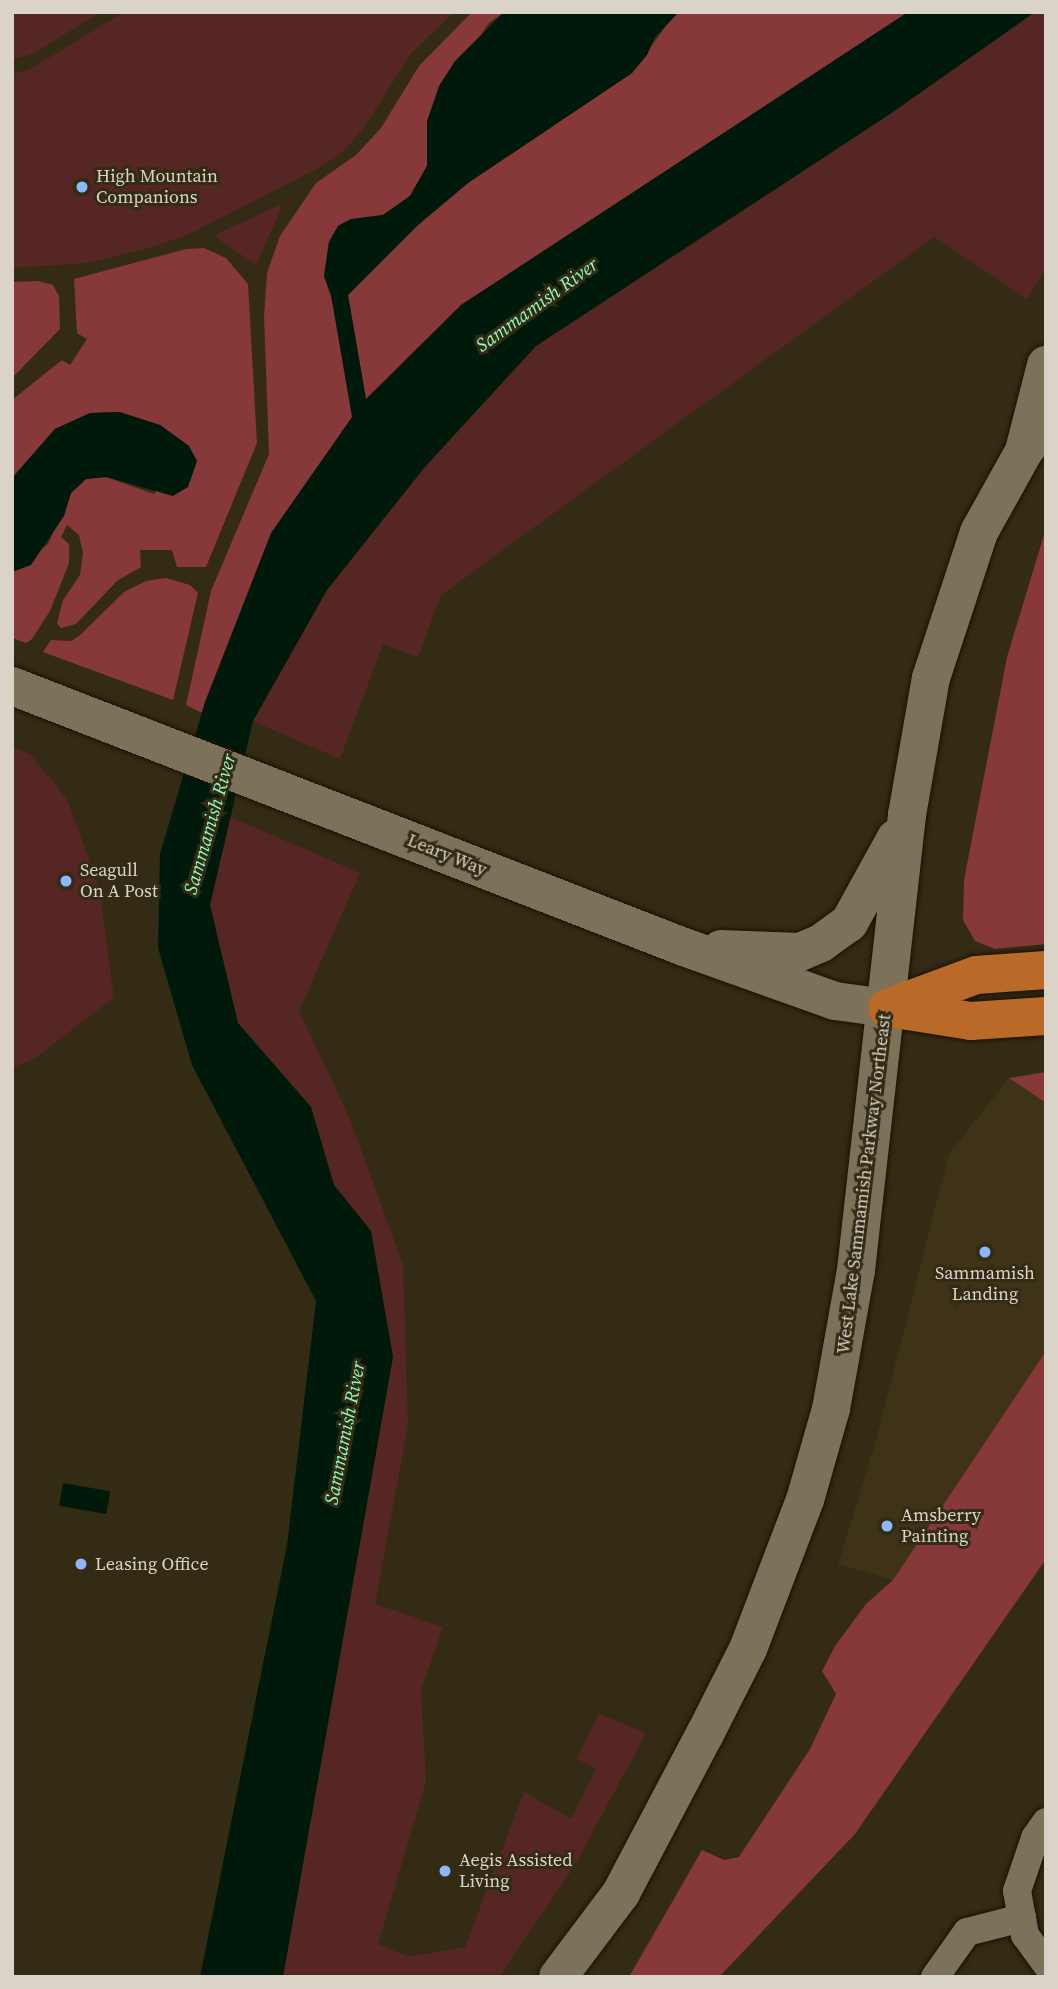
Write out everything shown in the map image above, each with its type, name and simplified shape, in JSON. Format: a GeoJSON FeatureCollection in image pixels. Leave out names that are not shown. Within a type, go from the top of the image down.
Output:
{"type":"FeatureCollection","features":[{"type":"Feature","properties":{"kind":"highway"},"geometry":{"type":"LineString","coordinates":[[887,1008],[976,975],[1046,970]]}},
{"type":"Feature","properties":{"kind":"highway"},"geometry":{"type":"LineString","coordinates":[[887,1008],[971,1021],[1046,1016]]}},
{"type":"Feature","properties":{"kind":"main road","name":"West Lake Sammamish Parkway Northeast"},"geometry":{"type":"LineString","coordinates":[[621,1892],[747,1649],[818,1459],[855,1283],[907,815],[931,678],[979,532],[1035,437],[1046,365]]}},
{"type":"Feature","properties":{"kind":"main road","name":"Leary Way"},"geometry":{"type":"LineString","coordinates":[[12,686],[155,738],[684,947],[835,1002],[887,1008]]}},
{"type":"Feature","properties":{"kind":"main road"},"geometry":{"type":"LineString","coordinates":[[684,947],[800,952],[821,943],[849,923],[880,874],[907,815]]}},
{"type":"Feature","properties":{"kind":"main road"},"geometry":{"type":"LineString","coordinates":[[558,1977],[621,1892]]}},
{"type":"Feature","properties":{"kind":"main road"},"geometry":{"type":"LineString","coordinates":[[593,1977],[621,1892]]}},
{"type":"Feature","properties":{"kind":"street"},"geometry":{"type":"LineString","coordinates":[[1042,1959],[1025,1935],[1017,1891],[1035,1838],[1046,1822]]}},
{"type":"Feature","properties":{"kind":"street"},"geometry":{"type":"LineString","coordinates":[[935,1977],[967,1932],[1022,1918]]}},
{"type":"Feature","properties":{"kind":"shaded area"},"geometry":{"type":"Polygon","coordinates":[[[12,12],[100,12],[33,54],[12,59],[12,12]]]}},
{"type":"Feature","properties":{"kind":"shaded area"},"geometry":{"type":"Polygon","coordinates":[[[124,12],[454,12],[410,55],[363,129],[345,150],[322,166],[192,233],[156,246],[88,263],[12,268],[12,74],[32,68],[124,12]]]}},
{"type":"Feature","properties":{"kind":"shaded area"},"geometry":{"type":"Polygon","coordinates":[[[472,12],[504,12],[488,24],[427,121],[427,166],[410,196],[383,215],[351,219],[338,226],[329,242],[324,276],[366,400],[348,295],[418,225],[468,183],[632,73],[673,16],[679,12],[909,12],[461,305],[202,713],[186,705],[211,591],[269,454],[264,316],[267,273],[280,236],[316,183],[356,155],[381,128],[419,66],[472,12]]]}},
{"type":"Feature","properties":{"kind":"shaded area"},"geometry":{"type":"Polygon","coordinates":[[[1035,12],[1046,12],[1046,268],[1027,299],[934,237],[441,595],[418,657],[383,644],[340,759],[253,721],[327,590],[424,468],[536,346],[890,114],[1035,12]]]}},
{"type":"Feature","properties":{"kind":"shaded area"},"geometry":{"type":"Polygon","coordinates":[[[279,205],[282,207],[256,265],[217,238],[217,234],[279,205]]]}},
{"type":"Feature","properties":{"kind":"shaded area"},"geometry":{"type":"Polygon","coordinates":[[[204,248],[226,258],[248,284],[257,443],[206,567],[177,567],[172,550],[140,550],[141,567],[117,581],[76,624],[61,628],[57,623],[63,600],[80,575],[83,553],[79,535],[67,525],[61,537],[69,544],[69,563],[50,611],[32,639],[26,643],[12,638],[12,572],[48,544],[71,493],[86,479],[106,477],[154,494],[189,446],[160,425],[120,412],[90,413],[55,429],[12,478],[12,400],[62,360],[70,365],[87,339],[77,333],[74,279],[186,249],[204,248]]]}},
{"type":"Feature","properties":{"kind":"shaded area"},"geometry":{"type":"Polygon","coordinates":[[[38,281],[53,285],[59,296],[60,329],[12,378],[12,282],[38,281]]]}},
{"type":"Feature","properties":{"kind":"shaded area"},"geometry":{"type":"Polygon","coordinates":[[[1046,528],[1046,944],[995,949],[975,941],[963,920],[964,880],[1007,657],[1046,528]]]}},
{"type":"Feature","properties":{"kind":"shaded area"},"geometry":{"type":"Polygon","coordinates":[[[166,578],[190,585],[198,593],[173,700],[43,652],[51,640],[71,641],[79,636],[124,592],[146,581],[166,578]]]}},
{"type":"Feature","properties":{"kind":"shaded area"},"geometry":{"type":"Polygon","coordinates":[[[12,747],[30,754],[67,799],[99,886],[114,998],[35,1058],[12,1068],[12,747]]]}},
{"type":"Feature","properties":{"kind":"shaded area"},"geometry":{"type":"Polygon","coordinates":[[[230,817],[360,873],[299,1011],[350,1119],[403,1265],[408,1425],[375,1604],[443,1627],[421,1690],[426,1782],[378,1944],[409,1957],[465,1947],[524,1792],[571,1819],[596,1769],[577,1759],[599,1714],[646,1733],[575,1865],[499,1977],[283,1977],[393,1357],[371,1231],[334,1185],[311,1107],[238,1023],[210,905],[230,817]]]}},
{"type":"Feature","properties":{"kind":"shaded area"},"geometry":{"type":"Polygon","coordinates":[[[1046,1072],[1046,1103],[1009,1078],[1046,1072]]]}},
{"type":"Feature","properties":{"kind":"shaded area","name":"Sammamish Landing"},"geometry":{"type":"Polygon","coordinates":[[[1009,1078],[1046,1103],[1046,1351],[893,1580],[838,1564],[875,1444],[949,1154],[1009,1078]]]}},
{"type":"Feature","properties":{"kind":"shaded area"},"geometry":{"type":"Polygon","coordinates":[[[1046,1351],[1046,1559],[855,1834],[719,1977],[629,1977],[702,1850],[724,1860],[739,1857],[810,1749],[836,1694],[822,1671],[835,1646],[866,1604],[893,1580],[1046,1351]]]}},
{"type":"Feature","properties":{"kind":"water","name":"Sammamish River"},"geometry":{"type":"Polygon","coordinates":[[[504,12],[679,12],[655,37],[647,55],[632,73],[468,183],[418,225],[348,295],[366,399],[461,305],[908,12],[1035,12],[890,114],[536,346],[424,468],[327,590],[253,721],[210,905],[238,1023],[311,1107],[334,1185],[371,1231],[393,1357],[283,1977],[200,1977],[287,1545],[316,1301],[192,1065],[158,948],[160,854],[205,702],[271,533],[352,417],[331,295],[324,276],[329,242],[338,226],[351,219],[383,215],[410,196],[427,166],[427,121],[439,86],[455,61],[504,12]]]}},
{"type":"Feature","properties":{"kind":"water"},"geometry":{"type":"Polygon","coordinates":[[[119,412],[160,425],[189,446],[197,461],[188,487],[173,496],[106,477],[86,479],[71,493],[64,516],[31,565],[12,572],[12,478],[55,429],[90,413],[119,412]]]}},
{"type":"Feature","properties":{"kind":"water"},"geometry":{"type":"Polygon","coordinates":[[[63,1483],[110,1491],[106,1514],[59,1506],[63,1483]]]}},
{"type":"Feature","properties":{"kind":"place","name":"High Mountain Companions"},"geometry":{"type":"Point","coordinates":[82,187]}},
{"type":"Feature","properties":{"kind":"place","name":"Seagull On A Post"},"geometry":{"type":"Point","coordinates":[66,881]}},
{"type":"Feature","properties":{"kind":"place","name":"Sammamish Landing"},"geometry":{"type":"Point","coordinates":[985,1252]}},
{"type":"Feature","properties":{"kind":"place","name":"Amsberry Painting"},"geometry":{"type":"Point","coordinates":[887,1526]}},
{"type":"Feature","properties":{"kind":"place","name":"Leasing Office"},"geometry":{"type":"Point","coordinates":[81,1564]}},
{"type":"Feature","properties":{"kind":"place","name":"Aegis Assisted Living"},"geometry":{"type":"Point","coordinates":[445,1871]}}]}
